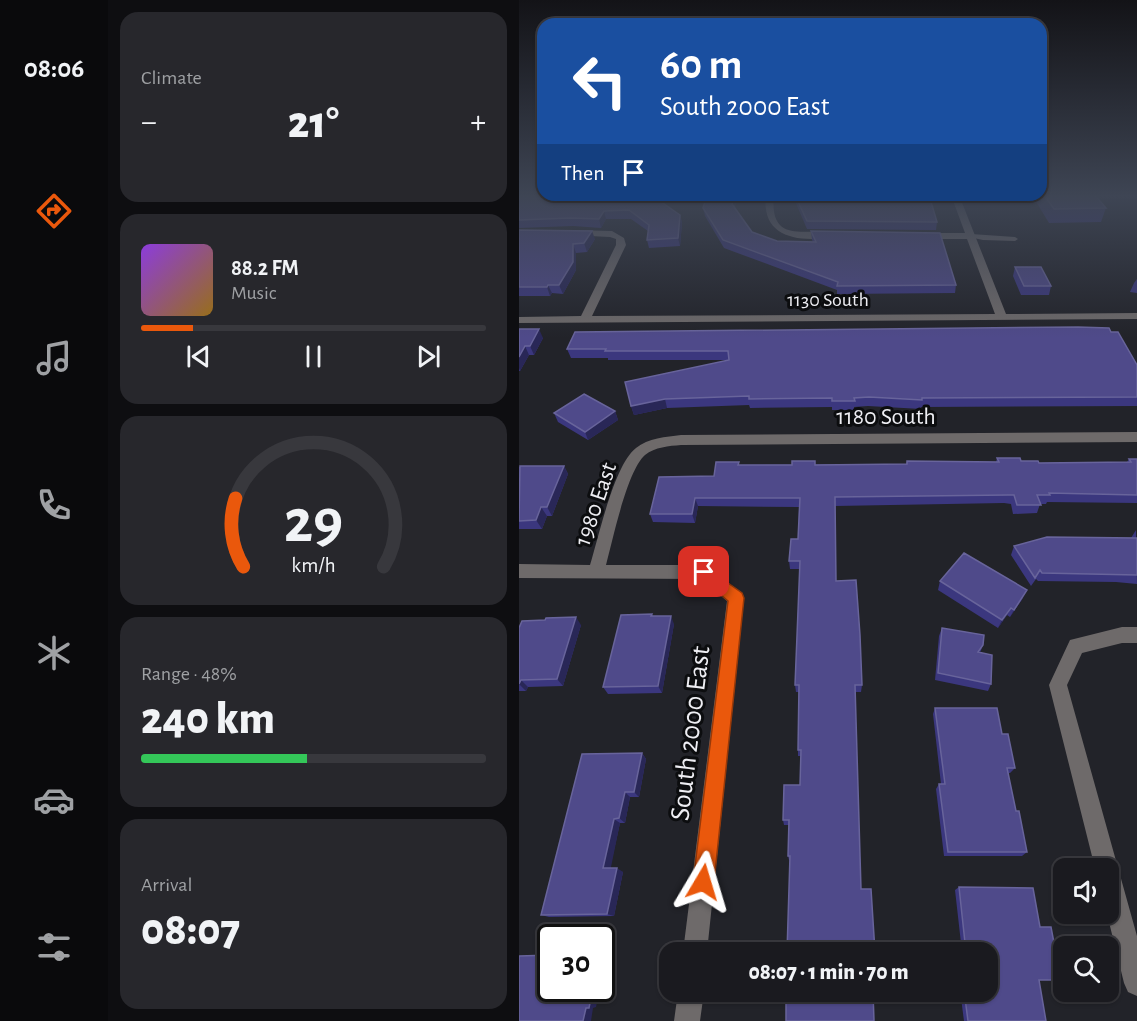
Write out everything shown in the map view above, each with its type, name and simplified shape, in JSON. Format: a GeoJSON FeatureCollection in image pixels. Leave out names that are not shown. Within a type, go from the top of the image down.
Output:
{"type":"FeatureCollection","features":[{"type":"Feature","properties":{"kind":"street"},"geometry":{"type":"LineString","coordinates":[[585,319],[621,243]]}},
{"type":"Feature","properties":{"kind":"street"},"geometry":{"type":"LineString","coordinates":[[974,243],[1001,315]]}},
{"type":"Feature","properties":{"kind":"street","name":"1130 South"},"geometry":{"type":"LineString","coordinates":[[519,320],[1001,315],[1137,316]]}},
{"type":"Feature","properties":{"kind":"street","name":"1180 South"},"geometry":{"type":"LineString","coordinates":[[637,454],[659,443],[681,440],[1137,437]]}},
{"type":"Feature","properties":{"kind":"street","name":"1980 East"},"geometry":{"type":"LineString","coordinates":[[596,571],[628,470],[637,454]]}},
{"type":"Feature","properties":{"kind":"street"},"geometry":{"type":"LineString","coordinates":[[519,571],[596,571]]}},
{"type":"Feature","properties":{"kind":"street","name":"South 2000 East"},"geometry":{"type":"LineString","coordinates":[[596,571],[704,572],[736,598],[696,942]]}},
{"type":"Feature","properties":{"kind":"street"},"geometry":{"type":"LineString","coordinates":[[1103,858],[1058,685],[1076,646],[1122,635],[1137,635]]}},
{"type":"Feature","properties":{"kind":"street"},"geometry":{"type":"LineString","coordinates":[[1119,914],[1137,983]]}},
{"type":"Feature","properties":{"kind":"street"},"geometry":{"type":"LineString","coordinates":[[687,1021],[690,1002]]}},
{"type":"Feature","properties":{"kind":"building"},"geometry":{"type":"Polygon","coordinates":[[[519,243],[584,243],[573,244],[573,262],[559,285],[519,287],[519,243]]]}},
{"type":"Feature","properties":{"kind":"building"},"geometry":{"type":"Polygon","coordinates":[[[730,243],[943,243],[956,285],[837,286],[838,282],[730,243]]]}},
{"type":"Feature","properties":{"kind":"building"},"geometry":{"type":"Polygon","coordinates":[[[1015,267],[1041,267],[1051,286],[1024,286],[1015,267]]]}},
{"type":"Feature","properties":{"kind":"building"},"geometry":{"type":"Polygon","coordinates":[[[1109,328],[1111,332],[1118,332],[1137,365],[1137,397],[922,398],[922,400],[869,397],[854,398],[855,401],[832,401],[832,398],[749,399],[749,396],[665,399],[631,406],[625,382],[729,360],[728,351],[567,349],[575,332],[1109,328]]]}},
{"type":"Feature","properties":{"kind":"building"},"geometry":{"type":"Polygon","coordinates":[[[519,329],[539,329],[530,346],[525,346],[519,357],[519,329]]]}},
{"type":"Feature","properties":{"kind":"building"},"geometry":{"type":"Polygon","coordinates":[[[584,394],[615,411],[585,432],[554,413],[584,394]]]}},
{"type":"Feature","properties":{"kind":"building"},"geometry":{"type":"Polygon","coordinates":[[[997,458],[1020,458],[1021,461],[1038,461],[1039,463],[1131,462],[1129,459],[1137,459],[1137,495],[1049,493],[1050,495],[1037,495],[1041,505],[1017,505],[1014,495],[835,497],[836,581],[856,580],[862,685],[855,685],[861,889],[871,889],[874,942],[787,942],[790,856],[788,856],[789,820],[783,820],[784,785],[800,785],[801,750],[798,750],[799,685],[795,685],[800,561],[789,561],[791,539],[798,539],[800,498],[695,498],[692,514],[650,514],[659,477],[714,476],[716,462],[739,462],[738,465],[792,465],[792,461],[815,461],[815,465],[907,464],[907,461],[999,462],[997,458]]]}},
{"type":"Feature","properties":{"kind":"building"},"geometry":{"type":"Polygon","coordinates":[[[520,466],[564,466],[547,507],[541,507],[536,520],[519,521],[520,466]]]}},
{"type":"Feature","properties":{"kind":"building"},"geometry":{"type":"Polygon","coordinates":[[[1047,537],[1137,538],[1137,575],[1042,573],[1040,570],[1035,578],[1014,546],[1047,537]]]}},
{"type":"Feature","properties":{"kind":"building"},"geometry":{"type":"Polygon","coordinates":[[[964,553],[1027,590],[1014,610],[1011,608],[1002,620],[940,581],[964,553]]]}},
{"type":"Feature","properties":{"kind":"building"},"geometry":{"type":"Polygon","coordinates":[[[652,614],[651,616],[671,616],[658,686],[603,687],[621,615],[652,614]]]}},
{"type":"Feature","properties":{"kind":"building"},"geometry":{"type":"Polygon","coordinates":[[[576,617],[557,679],[521,680],[519,684],[519,628],[522,621],[576,617]]]}},
{"type":"Feature","properties":{"kind":"building"},"geometry":{"type":"Polygon","coordinates":[[[942,628],[984,635],[983,645],[978,652],[992,655],[991,684],[938,673],[942,628]]]}},
{"type":"Feature","properties":{"kind":"building"},"geometry":{"type":"Polygon","coordinates":[[[935,708],[997,708],[1002,734],[1008,734],[1015,768],[1007,768],[1027,852],[948,852],[939,784],[945,784],[935,708]]]}},
{"type":"Feature","properties":{"kind":"building"},"geometry":{"type":"Polygon","coordinates":[[[642,753],[634,792],[625,792],[619,818],[614,819],[603,868],[617,868],[607,914],[541,915],[582,754],[642,753]]]}},
{"type":"Feature","properties":{"kind":"building"},"geometry":{"type":"Polygon","coordinates":[[[959,887],[1033,888],[1040,927],[1051,927],[1053,938],[1053,980],[1039,980],[1046,1021],[968,1021],[966,1002],[998,1002],[998,942],[965,942],[959,887]]]}},
{"type":"Feature","properties":{"kind":"building"},"geometry":{"type":"Polygon","coordinates":[[[537,955],[537,1002],[590,1002],[589,1008],[586,1008],[583,1021],[519,1021],[519,956],[537,955]]]}},
{"type":"Feature","properties":{"kind":"building"},"geometry":{"type":"Polygon","coordinates":[[[786,1002],[873,1002],[874,1021],[786,1021],[786,1002]]]}},
{"type":"Feature","properties":{"kind":"route"},"geometry":{"type":"LineString","coordinates":[[703,882],[736,598],[704,572]]}}]}
